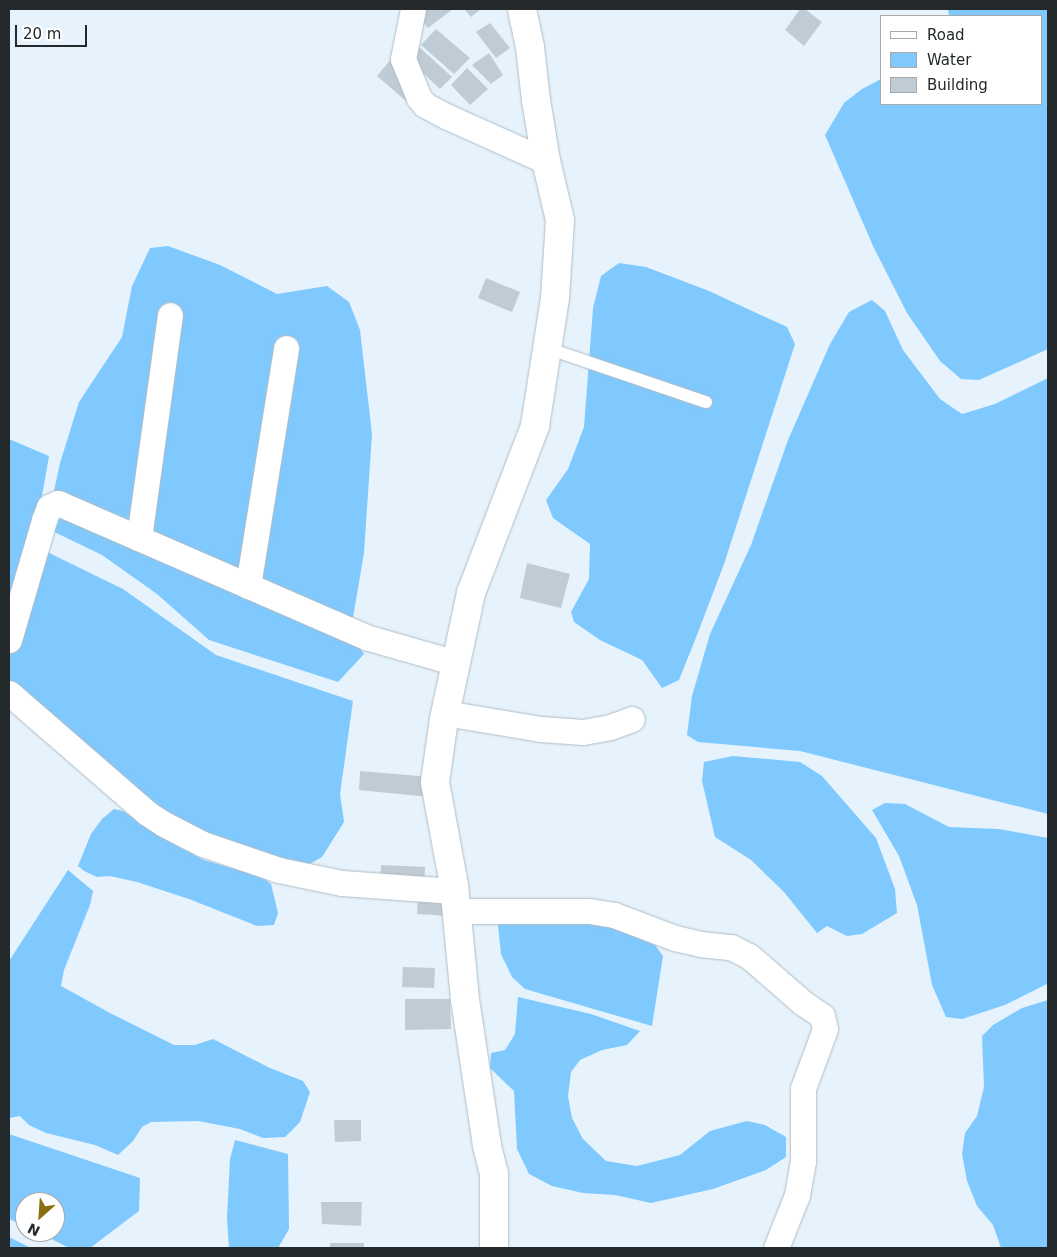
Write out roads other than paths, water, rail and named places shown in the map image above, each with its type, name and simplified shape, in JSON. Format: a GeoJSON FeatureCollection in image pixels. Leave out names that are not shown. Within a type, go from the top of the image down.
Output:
{"type":"FeatureCollection","features":[{"type":"Feature","properties":{"kind":"main road"},"geometry":{"type":"LineString","coordinates":[[494,1248],[494,1174],[487,1145],[465,999],[456,901],[435,782],[445,713],[471,593],[535,426],[555,298],[560,220],[546,161],[530,47],[522,9]]}},
{"type":"Feature","properties":{"kind":"street"},"geometry":{"type":"LineString","coordinates":[[413,9],[403,59],[419,98],[425,105],[546,161]]}},
{"type":"Feature","properties":{"kind":"street"},"geometry":{"type":"LineString","coordinates":[[139,538],[170,315]]}},
{"type":"Feature","properties":{"kind":"street"},"geometry":{"type":"LineString","coordinates":[[248,586],[286,348]]}},
{"type":"Feature","properties":{"kind":"street"},"geometry":{"type":"LineString","coordinates":[[9,640],[49,507],[58,504],[66,505],[369,638],[456,663]]}},
{"type":"Feature","properties":{"kind":"street"},"geometry":{"type":"LineString","coordinates":[[9,693],[147,813],[203,844],[279,870],[342,883],[456,901],[589,912],[614,916],[675,938],[700,944],[731,947],[749,956],[803,1003],[822,1016],[825,1029],[803,1088],[803,1161],[798,1195],[776,1248]]}},
{"type":"Feature","properties":{"kind":"street"},"geometry":{"type":"LineString","coordinates":[[445,713],[541,730],[582,732],[610,728],[632,719]]}},
{"type":"Feature","properties":{"kind":"lane"},"geometry":{"type":"LineString","coordinates":[[547,348],[706,402]]}},
{"type":"Feature","properties":{"kind":"water"},"geometry":{"type":"Polygon","coordinates":[[[948,9],[1048,9],[1048,349],[979,380],[961,379],[940,361],[907,313],[873,246],[825,135],[844,103],[862,89],[880,80],[880,105],[1042,105],[1042,15],[949,15],[948,9]]]}},
{"type":"Feature","properties":{"kind":"water"},"geometry":{"type":"Polygon","coordinates":[[[168,246],[220,265],[277,294],[327,286],[349,302],[360,330],[372,434],[364,553],[350,635],[364,654],[338,682],[209,640],[157,594],[102,555],[46,528],[60,463],[79,402],[122,337],[132,286],[150,248],[168,246]]]}},
{"type":"Feature","properties":{"kind":"water"},"geometry":{"type":"Polygon","coordinates":[[[619,263],[646,267],[709,291],[787,327],[795,344],[724,564],[697,635],[679,680],[662,688],[642,660],[600,640],[574,622],[571,612],[589,579],[590,544],[553,518],[546,500],[568,469],[584,427],[593,308],[601,276],[619,263]]]}},
{"type":"Feature","properties":{"kind":"water"},"geometry":{"type":"Polygon","coordinates":[[[872,300],[885,311],[903,350],[940,399],[962,414],[995,404],[1048,378],[1048,814],[800,751],[698,742],[687,735],[692,696],[710,634],[751,545],[788,440],[830,344],[849,312],[872,300]]]}},
{"type":"Feature","properties":{"kind":"water"},"geometry":{"type":"Polygon","coordinates":[[[9,439],[49,456],[38,519],[9,628],[9,439]]]}},
{"type":"Feature","properties":{"kind":"water"},"geometry":{"type":"Polygon","coordinates":[[[43,550],[123,589],[216,655],[353,701],[340,794],[344,822],[322,857],[299,870],[196,840],[9,697],[9,656],[26,613],[43,550]]]}},
{"type":"Feature","properties":{"kind":"water"},"geometry":{"type":"Polygon","coordinates":[[[733,756],[800,762],[822,776],[876,838],[895,889],[897,913],[862,934],[847,936],[827,926],[817,933],[784,892],[751,860],[715,837],[702,781],[704,762],[733,756]]]}},
{"type":"Feature","properties":{"kind":"water"},"geometry":{"type":"Polygon","coordinates":[[[885,803],[905,804],[949,827],[999,829],[1048,838],[1047,984],[1005,1005],[962,1019],[946,1017],[932,985],[917,905],[899,856],[872,810],[885,803]]]}},
{"type":"Feature","properties":{"kind":"water"},"geometry":{"type":"Polygon","coordinates":[[[114,809],[123,811],[166,840],[204,860],[262,877],[271,884],[278,913],[274,925],[257,926],[189,899],[137,882],[110,876],[97,877],[84,871],[78,866],[91,834],[102,819],[114,809]]]}},
{"type":"Feature","properties":{"kind":"water"},"geometry":{"type":"Polygon","coordinates":[[[68,870],[93,891],[90,905],[64,970],[61,986],[174,1045],[195,1045],[213,1039],[270,1068],[303,1081],[310,1092],[300,1122],[285,1137],[263,1138],[240,1129],[198,1121],[151,1122],[142,1127],[133,1141],[118,1155],[95,1145],[46,1133],[29,1125],[20,1116],[9,1118],[9,961],[68,870]]]}},
{"type":"Feature","properties":{"kind":"water"},"geometry":{"type":"Polygon","coordinates":[[[497,916],[599,921],[655,945],[663,956],[652,1026],[525,989],[512,977],[501,954],[497,916]]]}},
{"type":"Feature","properties":{"kind":"water"},"geometry":{"type":"Polygon","coordinates":[[[518,997],[591,1014],[640,1031],[627,1045],[602,1050],[580,1060],[571,1072],[568,1096],[572,1118],[583,1139],[606,1161],[637,1166],[680,1155],[710,1131],[747,1121],[765,1125],[786,1137],[786,1157],[766,1170],[713,1189],[651,1203],[615,1195],[583,1193],[552,1186],[529,1174],[517,1149],[514,1091],[490,1068],[491,1053],[505,1050],[515,1034],[518,997]]]}},
{"type":"Feature","properties":{"kind":"water"},"geometry":{"type":"Polygon","coordinates":[[[1048,1000],[1048,1248],[1001,1248],[993,1225],[977,1206],[967,1181],[962,1154],[965,1133],[977,1116],[984,1087],[982,1036],[993,1025],[1022,1008],[1048,1000]]]}},
{"type":"Feature","properties":{"kind":"water"},"geometry":{"type":"Polygon","coordinates":[[[9,1134],[140,1178],[139,1211],[90,1248],[69,1248],[57,1242],[65,1242],[65,1192],[15,1192],[15,1222],[9,1219],[9,1134]]]}},
{"type":"Feature","properties":{"kind":"water"},"geometry":{"type":"Polygon","coordinates":[[[235,1140],[288,1154],[289,1229],[278,1248],[229,1248],[227,1218],[230,1159],[235,1140]]]}},
{"type":"Feature","properties":{"kind":"water"},"geometry":{"type":"Polygon","coordinates":[[[9,1237],[15,1240],[15,1242],[31,1248],[9,1248],[9,1237]]]}}]}
